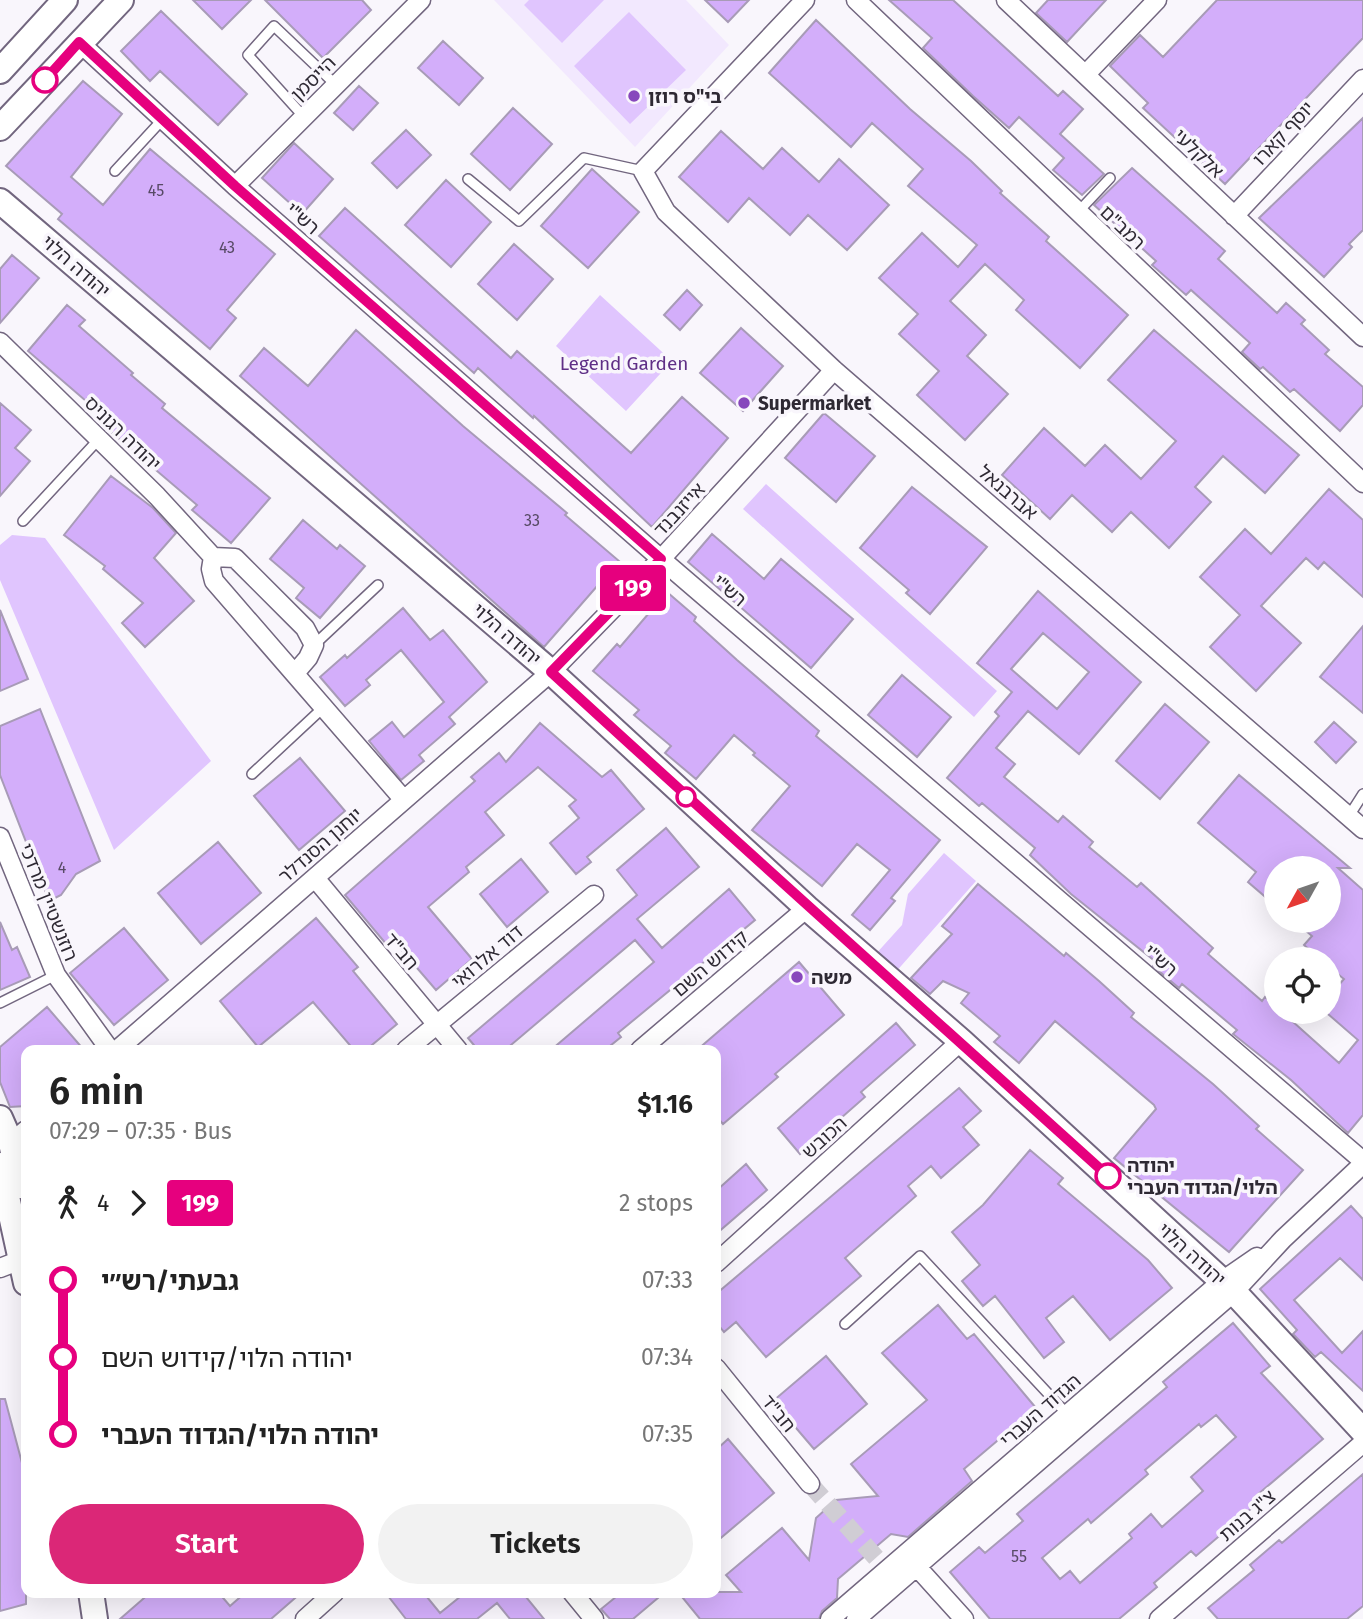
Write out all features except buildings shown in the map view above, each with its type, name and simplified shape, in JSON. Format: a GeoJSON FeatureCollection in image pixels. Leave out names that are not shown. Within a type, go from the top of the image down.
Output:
{"type":"FeatureCollection","features":[{"type":"Feature","properties":{"kind":"street"},"geometry":{"type":"LineString","coordinates":[[0,71],[65,0]]}},
{"type":"Feature","properties":{"kind":"street"},"geometry":{"type":"LineString","coordinates":[[0,128],[121,0]]}},
{"type":"Feature","properties":{"kind":"street","name":"הייסמן"},"geometry":{"type":"LineString","coordinates":[[235,186],[421,0]]}},
{"type":"Feature","properties":{"kind":"street"},"geometry":{"type":"LineString","coordinates":[[643,172],[805,0]]}},
{"type":"Feature","properties":{"kind":"street","name":"רמב\"ם"},"geometry":{"type":"LineString","coordinates":[[856,0],[1363,483]]}},
{"type":"Feature","properties":{"kind":"street","name":"אלקלעי"},"geometry":{"type":"LineString","coordinates":[[1006,0],[1363,337]]}},
{"type":"Feature","properties":{"kind":"street"},"geometry":{"type":"LineString","coordinates":[[1086,74],[1157,0]]}},
{"type":"Feature","properties":{"kind":"street","name":"רש\"י"},"geometry":{"type":"LineString","coordinates":[[79,42],[235,186],[661,559],[1363,1162]]}},
{"type":"Feature","properties":{"kind":"street","name":"יוסף קארו"},"geometry":{"type":"LineString","coordinates":[[1234,216],[1363,79]]}},
{"type":"Feature","properties":{"kind":"street","name":"אברבנאל"},"geometry":{"type":"LineString","coordinates":[[643,172],[666,212],[834,370],[1363,829]]}},
{"type":"Feature","properties":{"kind":"street","name":"יהודה הלוי"},"geometry":{"type":"LineString","coordinates":[[0,201],[551,672],[807,908],[961,1041],[1228,1287],[1363,1431]]}},
{"type":"Feature","properties":{"kind":"street","name":"יהודה רגוניס"},"geometry":{"type":"LineString","coordinates":[[0,342],[158,496],[213,557],[235,558],[304,628],[314,645]]}},
{"type":"Feature","properties":{"kind":"street","name":"אייזנבנד"},"geometry":{"type":"LineString","coordinates":[[551,672],[661,559],[834,370]]}},
{"type":"Feature","properties":{"kind":"street","name":"יהודה רגוניס"},"geometry":{"type":"LineString","coordinates":[[213,557],[211,569],[214,581],[296,671],[404,800]]}},
{"type":"Feature","properties":{"kind":"street"},"geometry":{"type":"LineString","coordinates":[[296,671],[308,658],[314,645]]}},
{"type":"Feature","properties":{"kind":"street","name":"יוחנן הסנדלר"},"geometry":{"type":"LineString","coordinates":[[123,1045],[551,672]]}},
{"type":"Feature","properties":{"kind":"street","name":"רוזנשטיין מרדכי"},"geometry":{"type":"LineString","coordinates":[[0,836],[56,975],[106,1045]]}},
{"type":"Feature","properties":{"kind":"street","name":"חב\"ד"},"geometry":{"type":"LineString","coordinates":[[314,878],[454,1045]]}},
{"type":"Feature","properties":{"kind":"street","name":"דוד אלרואי"},"geometry":{"type":"LineString","coordinates":[[412,1045],[594,895]]}},
{"type":"Feature","properties":{"kind":"street","name":"קידוש השם"},"geometry":{"type":"LineString","coordinates":[[646,1045],[807,908]]}},
{"type":"Feature","properties":{"kind":"street","name":"הכובש"},"geometry":{"type":"LineString","coordinates":[[721,1258],[961,1041]]}},
{"type":"Feature","properties":{"kind":"street"},"geometry":{"type":"LineString","coordinates":[[0,1118],[12,1146],[21,1186]]}},
{"type":"Feature","properties":{"kind":"street"},"geometry":{"type":"LineString","coordinates":[[12,1146],[18,1267]]}},
{"type":"Feature","properties":{"kind":"street","name":"הגדוד העברי"},"geometry":{"type":"LineString","coordinates":[[830,1619],[1073,1420],[1283,1239],[1363,1162]]}},
{"type":"Feature","properties":{"kind":"street","name":"חב\"ד"},"geometry":{"type":"LineString","coordinates":[[721,1373],[810,1484]]}},
{"type":"Feature","properties":{"kind":"street","name":"הגדוד העברי"},"geometry":{"type":"LineString","coordinates":[[856,1619],[917,1567],[1073,1420]]}},
{"type":"Feature","properties":{"kind":"street","name":"צ\"ג בנות"},"geometry":{"type":"LineString","coordinates":[[1159,1619],[1363,1443]]}},
{"type":"Feature","properties":{"kind":"street"},"geometry":{"type":"LineString","coordinates":[[917,1567],[964,1619]]}},
{"type":"Feature","properties":{"kind":"street"},"geometry":{"type":"LineString","coordinates":[[92,1598],[95,1619]]}},
{"type":"Feature","properties":{"kind":"street"},"geometry":{"type":"LineString","coordinates":[[105,1598],[108,1619]]}},
{"type":"Feature","properties":{"kind":"street"},"geometry":{"type":"LineString","coordinates":[[305,1619],[328,1598]]}},
{"type":"Feature","properties":{"kind":"street"},"geometry":{"type":"LineString","coordinates":[[577,1598],[594,1619]]}},
{"type":"Feature","properties":{"kind":"lane"},"geometry":{"type":"LineString","coordinates":[[304,117],[248,55],[274,26],[336,85]]}},
{"type":"Feature","properties":{"kind":"lane"},"geometry":{"type":"LineString","coordinates":[[115,171],[163,119]]}},
{"type":"Feature","properties":{"kind":"lane"},"geometry":{"type":"LineString","coordinates":[[468,179],[519,221],[584,158],[643,172]]}},
{"type":"Feature","properties":{"kind":"lane"},"geometry":{"type":"LineString","coordinates":[[1078,212],[1110,178]]}},
{"type":"Feature","properties":{"kind":"lane"},"geometry":{"type":"LineString","coordinates":[[23,521],[99,439]]}},
{"type":"Feature","properties":{"kind":"lane"},"geometry":{"type":"LineString","coordinates":[[314,645],[378,585]]}},
{"type":"Feature","properties":{"kind":"lane"},"geometry":{"type":"LineString","coordinates":[[252,774],[324,706]]}},
{"type":"Feature","properties":{"kind":"lane"},"geometry":{"type":"LineString","coordinates":[[1349,816],[1363,794]]}},
{"type":"Feature","properties":{"kind":"lane"},"geometry":{"type":"LineString","coordinates":[[0,1003],[56,975]]}},
{"type":"Feature","properties":{"kind":"lane"},"geometry":{"type":"LineString","coordinates":[[845,1324],[920,1256],[1073,1420]]}},
{"type":"Feature","properties":{"kind":"shaded area","name":"בי\"ס רוזן"},"geometry":{"type":"Polygon","coordinates":[[[494,0],[686,0],[729,45],[635,147],[494,0]]]}},
{"type":"Feature","properties":{"kind":"green space"},"geometry":{"type":"Polygon","coordinates":[[[529,0],[604,0],[562,43],[524,5],[529,0]]]}},
{"type":"Feature","properties":{"kind":"green space"},"geometry":{"type":"Polygon","coordinates":[[[629,12],[686,70],[630,124],[574,66],[629,12]]]}},
{"type":"Feature","properties":{"kind":"green space","name":"Legend Garden"},"geometry":{"type":"Polygon","coordinates":[[[600,295],[672,361],[626,411],[556,346],[600,295]]]}},
{"type":"Feature","properties":{"kind":"green space"},"geometry":{"type":"Polygon","coordinates":[[[766,484],[997,691],[974,717],[743,509],[766,484]]]}},
{"type":"Feature","properties":{"kind":"green space"},"geometry":{"type":"Polygon","coordinates":[[[12,535],[45,538],[211,761],[114,850],[0,580],[0,545],[12,535]]]}},
{"type":"Feature","properties":{"kind":"green space"},"geometry":{"type":"Polygon","coordinates":[[[944,853],[976,881],[894,974],[874,956],[902,925],[908,894],[944,853]]]}},
{"type":"Feature","properties":{"kind":"tunnel"},"geometry":{"type":"LineString","coordinates":[[810,1484],[887,1570]]}},
{"type":"Feature","properties":{"kind":"bus line","name":"199"},"geometry":{"type":"LineString","coordinates":[[45,80],[79,42],[235,186],[661,559],[551,672],[807,908],[961,1041],[1108,1176]]}},
{"type":"Feature","properties":{"kind":"place","name":"בי\"ס רוזן"},"geometry":{"type":"Point","coordinates":[634,96]}},
{"type":"Feature","properties":{"kind":"place","name":"Supermarket"},"geometry":{"type":"Point","coordinates":[744,403]}},
{"type":"Feature","properties":{"kind":"place","name":"משה"},"geometry":{"type":"Point","coordinates":[797,977]}},
{"type":"Feature","properties":{"kind":"place","name":"יהודה הלוי/הגדוד העברי"},"geometry":{"type":"Point","coordinates":[1108,1176]}}]}
